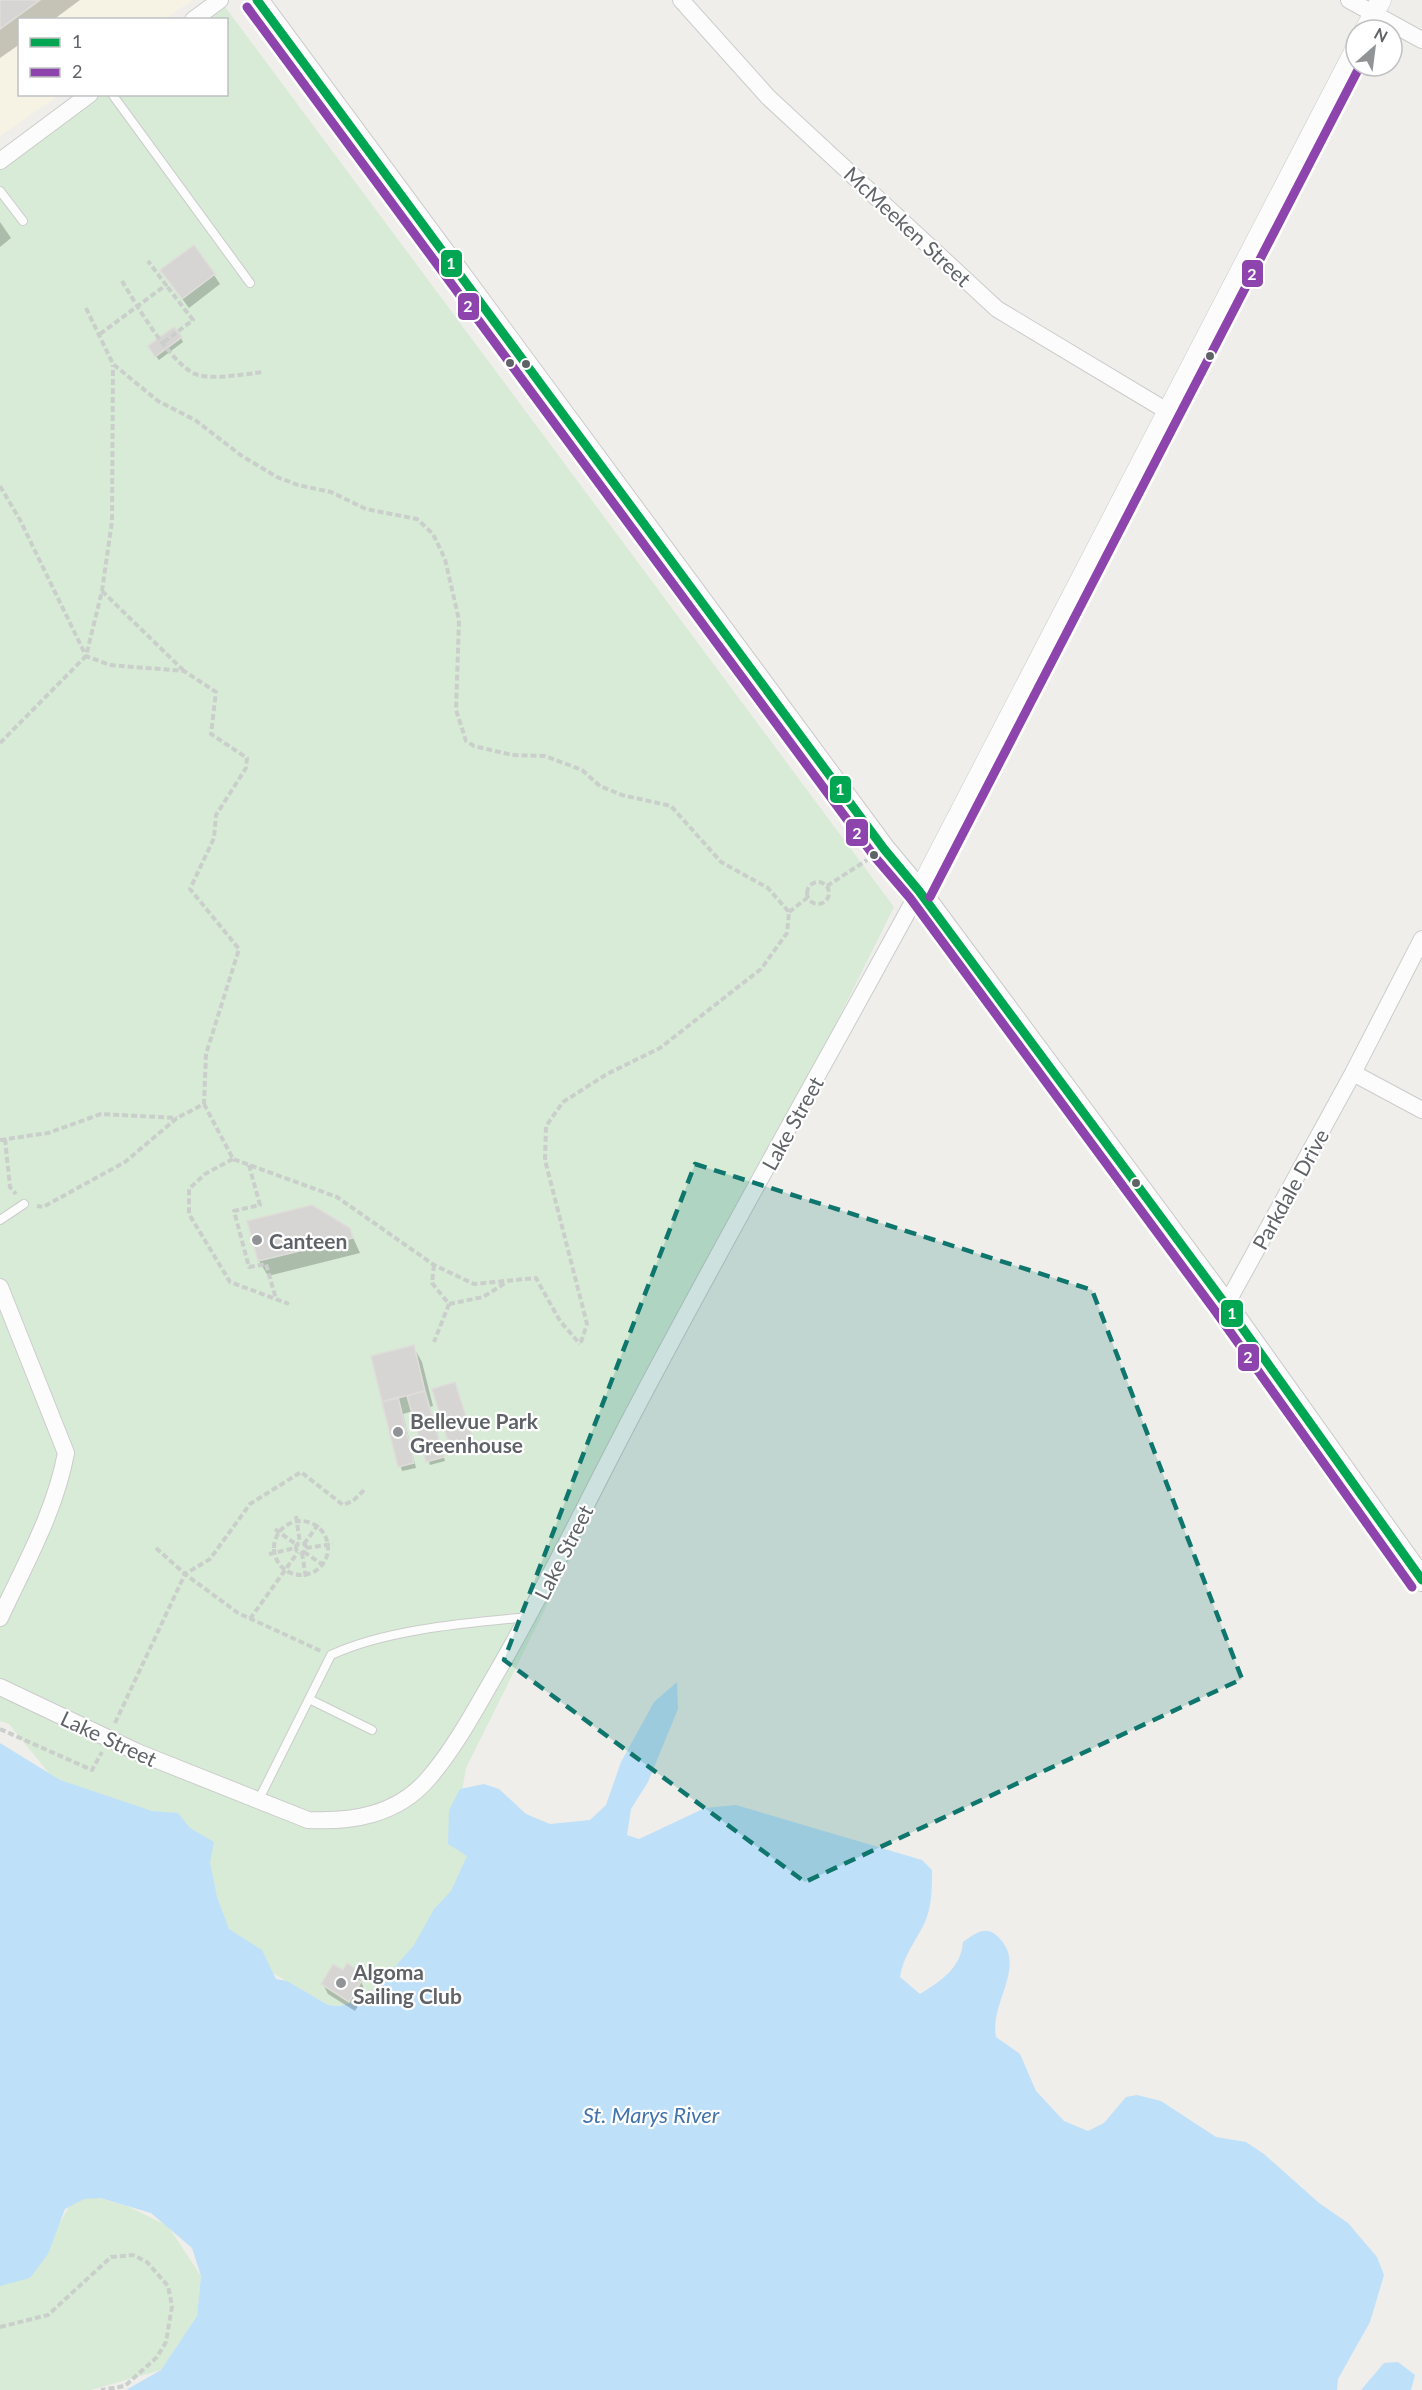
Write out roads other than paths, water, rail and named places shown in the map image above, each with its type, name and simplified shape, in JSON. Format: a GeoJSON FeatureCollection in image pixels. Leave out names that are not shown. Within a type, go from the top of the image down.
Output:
{"type":"FeatureCollection","features":[{"type":"Feature","properties":{"kind":"main road"},"geometry":{"type":"LineString","coordinates":[[257,0],[884,849],[919,891],[1226,1305],[1422,1580]]}},
{"type":"Feature","properties":{"kind":"street"},"geometry":{"type":"LineString","coordinates":[[196,18],[220,0]]}},
{"type":"Feature","properties":{"kind":"street","name":"McMeeken Street"},"geometry":{"type":"LineString","coordinates":[[681,0],[768,97],[997,309],[1167,411]]}},
{"type":"Feature","properties":{"kind":"street"},"geometry":{"type":"LineString","coordinates":[[1348,0],[1422,40]]}},
{"type":"Feature","properties":{"kind":"street","name":"Lake Street"},"geometry":{"type":"LineString","coordinates":[[0,1671],[2,1688],[108,1738],[308,1820],[335,1821],[379,1813],[398,1804],[427,1780],[477,1707],[530,1617],[634,1411],[919,891],[1344,71]]}},
{"type":"Feature","properties":{"kind":"street"},"geometry":{"type":"LineString","coordinates":[[0,161],[87,96]]}},
{"type":"Feature","properties":{"kind":"street","name":"Parkdale Drive"},"geometry":{"type":"LineString","coordinates":[[1226,1305],[1353,1073],[1422,939]]}},
{"type":"Feature","properties":{"kind":"street"},"geometry":{"type":"LineString","coordinates":[[1353,1073],[1422,1110]]}},
{"type":"Feature","properties":{"kind":"street"},"geometry":{"type":"LineString","coordinates":[[0,1287],[66,1453],[61,1481],[48,1518],[0,1618]]}},
{"type":"Feature","properties":{"kind":"lane"},"geometry":{"type":"LineString","coordinates":[[113,96],[250,283]]}},
{"type":"Feature","properties":{"kind":"lane"},"geometry":{"type":"LineString","coordinates":[[0,191],[23,221]]}},
{"type":"Feature","properties":{"kind":"lane"},"geometry":{"type":"LineString","coordinates":[[0,1220],[24,1204]]}},
{"type":"Feature","properties":{"kind":"lane"},"geometry":{"type":"LineString","coordinates":[[258,1801],[331,1655],[354,1644],[459,1624],[530,1617]]}},
{"type":"Feature","properties":{"kind":"lane"},"geometry":{"type":"LineString","coordinates":[[309,1699],[372,1730]]}},
{"type":"Feature","properties":{"kind":"water","name":"St. Marys River"},"geometry":{"type":"Polygon","coordinates":[[[677,1682],[678,1709],[648,1782],[631,1809],[627,1835],[639,1839],[705,1808],[736,1805],[922,1860],[932,1870],[930,1903],[925,1922],[907,1955],[900,1977],[920,1994],[949,1973],[958,1959],[963,1942],[983,1931],[996,1935],[1005,1946],[1009,1958],[1009,1971],[995,2024],[996,2037],[1020,2054],[1036,2091],[1064,2121],[1088,2131],[1104,2123],[1126,2097],[1137,2095],[1161,2101],[1216,2137],[1246,2142],[1264,2154],[1319,2203],[1348,2223],[1377,2257],[1384,2275],[1370,2322],[1338,2379],[1337,2390],[126,2390],[161,2370],[197,2316],[201,2276],[192,2248],[151,2213],[100,2198],[84,2199],[65,2209],[48,2254],[30,2278],[0,2286],[0,1743],[60,1780],[152,1811],[178,1813],[190,1828],[214,1842],[210,1862],[217,1897],[229,1929],[262,1950],[276,1979],[287,1981],[328,2005],[340,2006],[368,1998],[414,1945],[434,1909],[451,1891],[467,1856],[448,1844],[449,1810],[460,1789],[484,1784],[499,1789],[526,1814],[550,1824],[590,1820],[606,1805],[621,1762],[654,1702],[677,1682]]]}},
{"type":"Feature","properties":{"kind":"water"},"geometry":{"type":"Polygon","coordinates":[[[1398,2362],[1415,2375],[1411,2390],[1361,2390],[1384,2363],[1398,2362]]]}},
{"type":"Feature","properties":{"kind":"place","name":"Canteen"},"geometry":{"type":"Point","coordinates":[257,1240]}},
{"type":"Feature","properties":{"kind":"place","name":"Bellevue Park Greenhouse"},"geometry":{"type":"Point","coordinates":[398,1432]}},
{"type":"Feature","properties":{"kind":"place","name":"Algoma Sailing Club"},"geometry":{"type":"Point","coordinates":[341,1983]}}]}
